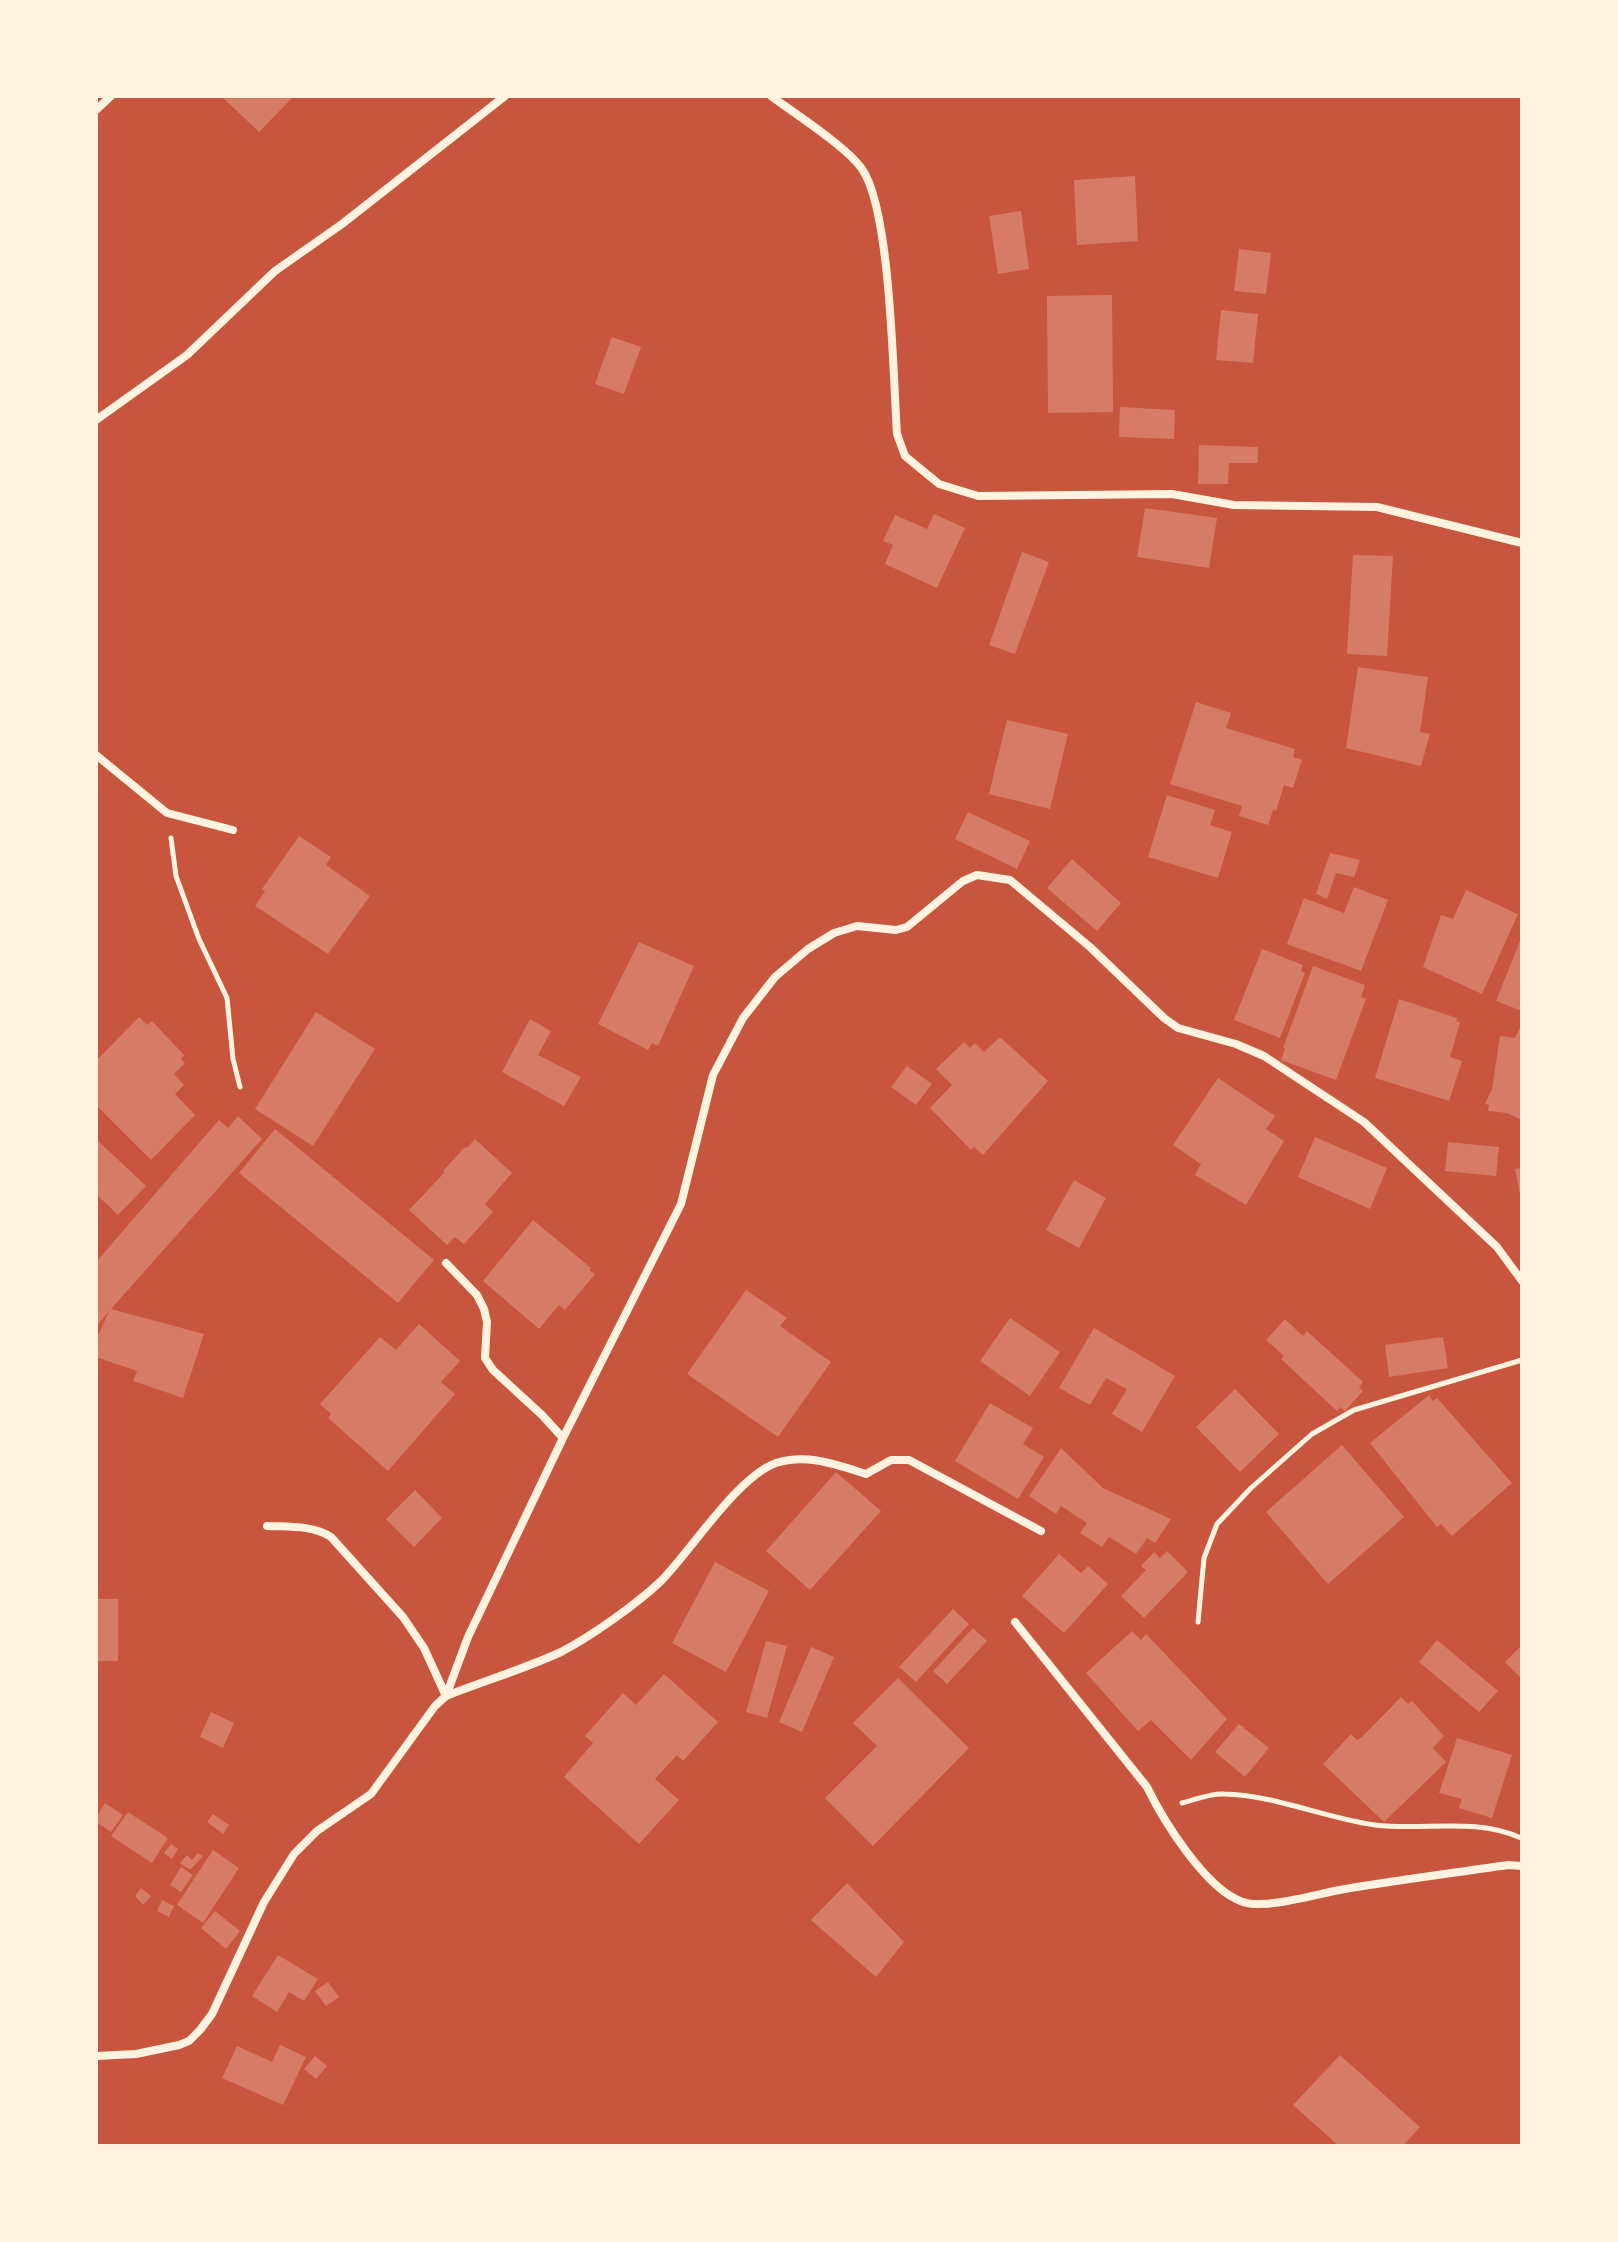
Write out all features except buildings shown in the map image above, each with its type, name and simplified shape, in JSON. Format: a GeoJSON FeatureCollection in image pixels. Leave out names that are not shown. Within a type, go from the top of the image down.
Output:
{"type":"FeatureCollection","features":[{"type":"Feature","properties":{"kind":"street"},"geometry":{"type":"LineString","coordinates":[[97,108],[111,96]]}},
{"type":"Feature","properties":{"kind":"street"},"geometry":{"type":"LineString","coordinates":[[96,420],[187,355],[275,271],[342,224],[505,96]]}},
{"type":"Feature","properties":{"kind":"street"},"geometry":{"type":"LineString","coordinates":[[771,96],[862,168],[876,199],[886,275],[897,434],[905,456],[939,484],[978,496],[1172,494],[1249,506],[1377,507],[1522,543]]}},
{"type":"Feature","properties":{"kind":"street"},"geometry":{"type":"LineString","coordinates":[[96,755],[167,813],[233,830]]}},
{"type":"Feature","properties":{"kind":"street"},"geometry":{"type":"LineString","coordinates":[[446,1696],[468,1637],[563,1438],[681,1204],[713,1075],[743,1018],[775,977],[808,949],[834,933],[857,926],[896,930],[907,927],[963,881],[977,875],[1010,880],[1090,947],[1178,1028],[1236,1044],[1264,1056],[1364,1122],[1497,1247],[1522,1281]]}},
{"type":"Feature","properties":{"kind":"street"},"geometry":{"type":"LineString","coordinates":[[446,1263],[477,1295],[484,1309],[487,1322],[485,1358],[493,1370],[563,1438]]}},
{"type":"Feature","properties":{"kind":"street"},"geometry":{"type":"LineString","coordinates":[[96,2056],[136,2054],[189,2041],[212,2014],[264,1902],[294,1854],[317,1831],[371,1794],[435,1706],[446,1696],[562,1651],[620,1613],[661,1580],[751,1479],[775,1463],[805,1459],[833,1463],[866,1474],[891,1460],[909,1460],[1041,1531]]}},
{"type":"Feature","properties":{"kind":"street"},"geometry":{"type":"LineString","coordinates":[[267,1526],[313,1529],[331,1537],[403,1617],[424,1648],[446,1696]]}},
{"type":"Feature","properties":{"kind":"street"},"geometry":{"type":"LineString","coordinates":[[1015,1622],[1147,1787],[1158,1809],[1205,1874],[1225,1892],[1244,1903],[1269,1903],[1400,1880],[1508,1865],[1522,1866]]}},
{"type":"Feature","properties":{"kind":"path"},"geometry":{"type":"LineString","coordinates":[[167,813],[176,876],[199,939],[227,998],[233,1059],[240,1087]]}},
{"type":"Feature","properties":{"kind":"path"},"geometry":{"type":"LineString","coordinates":[[1198,1622],[1204,1558],[1217,1524],[1251,1488],[1312,1434],[1354,1410],[1522,1360]]}},
{"type":"Feature","properties":{"kind":"path"},"geometry":{"type":"LineString","coordinates":[[1158,1809],[1220,1793],[1254,1797],[1357,1822],[1406,1826],[1474,1825],[1507,1831],[1522,1838]]}}]}
